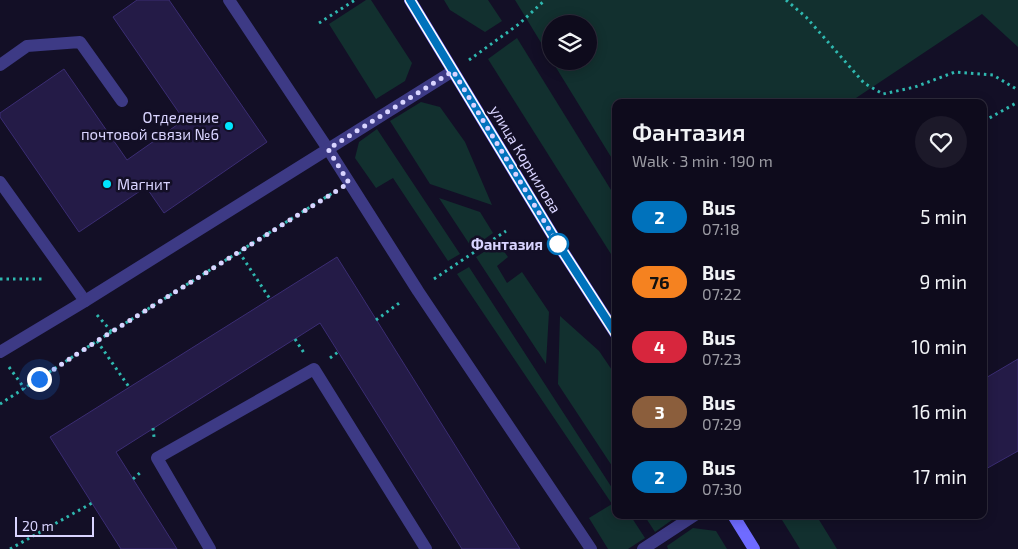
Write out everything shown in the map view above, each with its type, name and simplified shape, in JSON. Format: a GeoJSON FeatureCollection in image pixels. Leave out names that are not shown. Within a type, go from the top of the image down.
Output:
{"type":"FeatureCollection","features":[{"type":"Feature","properties":{"kind":"main road","name":"улица Корнилова"},"geometry":{"type":"LineString","coordinates":[[410,0],[558,244],[612,328]]}},
{"type":"Feature","properties":{"kind":"main road"},"geometry":{"type":"LineString","coordinates":[[735,519],[754,549]]}},
{"type":"Feature","properties":{"kind":"lane"},"geometry":{"type":"LineString","coordinates":[[229,0],[328,149],[418,290],[591,549]]}},
{"type":"Feature","properties":{"kind":"lane"},"geometry":{"type":"LineString","coordinates":[[0,65],[27,46],[80,42],[122,101]]}},
{"type":"Feature","properties":{"kind":"lane"},"geometry":{"type":"LineString","coordinates":[[2,356],[85,301],[453,71]]}},
{"type":"Feature","properties":{"kind":"lane"},"geometry":{"type":"LineString","coordinates":[[0,182],[85,301]]}},
{"type":"Feature","properties":{"kind":"lane"},"geometry":{"type":"LineString","coordinates":[[210,549],[157,458],[314,369],[426,549]]}},
{"type":"Feature","properties":{"kind":"lane"},"geometry":{"type":"LineString","coordinates":[[643,549],[689,519]]}},
{"type":"Feature","properties":{"kind":"path"},"geometry":{"type":"LineString","coordinates":[[319,23],[355,0]]}},
{"type":"Feature","properties":{"kind":"path"},"geometry":{"type":"LineString","coordinates":[[453,71],[519,24],[545,0]]}},
{"type":"Feature","properties":{"kind":"path"},"geometry":{"type":"LineString","coordinates":[[786,0],[806,17],[864,83],[883,94],[915,87],[955,72],[993,75],[1018,90]]}},
{"type":"Feature","properties":{"kind":"path"},"geometry":{"type":"LineString","coordinates":[[987,119],[1018,102]]}},
{"type":"Feature","properties":{"kind":"path"},"geometry":{"type":"LineString","coordinates":[[0,404],[349,183]]}},
{"type":"Feature","properties":{"kind":"path"},"geometry":{"type":"LineString","coordinates":[[376,320],[506,231]]}},
{"type":"Feature","properties":{"kind":"path"},"geometry":{"type":"LineString","coordinates":[[239,252],[270,299]]}},
{"type":"Feature","properties":{"kind":"path"},"geometry":{"type":"LineString","coordinates":[[0,279],[68,278]]}},
{"type":"Feature","properties":{"kind":"path"},"geometry":{"type":"LineString","coordinates":[[97,341],[129,387]]}},
{"type":"Feature","properties":{"kind":"path"},"geometry":{"type":"LineString","coordinates":[[2,356],[25,389]]}},
{"type":"Feature","properties":{"kind":"path"},"geometry":{"type":"LineString","coordinates":[[10,549],[92,503]]}},
{"type":"Feature","properties":{"kind":"green space"},"geometry":{"type":"Polygon","coordinates":[[[366,0],[371,0],[412,63],[405,81],[376,99],[329,24],[366,0]]]}},
{"type":"Feature","properties":{"kind":"green space"},"geometry":{"type":"Polygon","coordinates":[[[444,0],[488,0],[502,21],[485,32],[450,10],[444,0]]]}},
{"type":"Feature","properties":{"kind":"green space"},"geometry":{"type":"Polygon","coordinates":[[[515,0],[1018,0],[1018,47],[982,14],[854,99],[612,99],[612,158],[558,70],[597,70],[597,15],[542,15],[542,44],[515,0]]]}},
{"type":"Feature","properties":{"kind":"green space"},"geometry":{"type":"Polygon","coordinates":[[[517,38],[612,192],[612,256],[488,59],[517,38]]]}},
{"type":"Feature","properties":{"kind":"green space"},"geometry":{"type":"Polygon","coordinates":[[[421,102],[440,107],[465,142],[492,205],[430,184],[390,121],[421,102]]]}},
{"type":"Feature","properties":{"kind":"green space"},"geometry":{"type":"Polygon","coordinates":[[[377,129],[460,254],[448,261],[393,178],[376,188],[355,158],[359,142],[377,129]]]}},
{"type":"Feature","properties":{"kind":"green space"},"geometry":{"type":"Polygon","coordinates":[[[439,198],[480,212],[493,233],[472,248],[439,198]]]}},
{"type":"Feature","properties":{"kind":"green space"},"geometry":{"type":"Polygon","coordinates":[[[498,243],[508,257],[497,266],[507,283],[522,272],[549,312],[546,364],[476,257],[498,243]]]}},
{"type":"Feature","properties":{"kind":"green space"},"geometry":{"type":"Polygon","coordinates":[[[469,267],[612,488],[612,504],[457,274],[469,267]]]}},
{"type":"Feature","properties":{"kind":"green space"},"geometry":{"type":"Polygon","coordinates":[[[560,316],[599,351],[612,370],[612,466],[558,384],[560,316]]]}},
{"type":"Feature","properties":{"kind":"green space"},"geometry":{"type":"Polygon","coordinates":[[[612,504],[612,519],[633,519],[645,538],[628,549],[608,549],[589,518],[612,504]]]}},
{"type":"Feature","properties":{"kind":"green space"},"geometry":{"type":"Polygon","coordinates":[[[647,519],[673,519],[655,532],[647,519]]]}},
{"type":"Feature","properties":{"kind":"green space"},"geometry":{"type":"Polygon","coordinates":[[[781,519],[818,519],[837,549],[800,549],[781,519]]]}},
{"type":"Feature","properties":{"kind":"green space"},"geometry":{"type":"Polygon","coordinates":[[[693,528],[716,531],[727,549],[668,549],[667,546],[693,528]]]}},
{"type":"Feature","properties":{"kind":"building"},"geometry":{"type":"Polygon","coordinates":[[[137,0],[169,0],[267,142],[164,213],[146,187],[79,232],[0,117],[0,113],[64,69],[127,160],[184,120],[113,17],[137,0]]]}},
{"type":"Feature","properties":{"kind":"building"},"geometry":{"type":"Polygon","coordinates":[[[337,257],[520,549],[462,549],[320,323],[116,452],[177,549],[121,549],[50,437],[337,257]]]}},
{"type":"Feature","properties":{"kind":"building"},"geometry":{"type":"Polygon","coordinates":[[[1018,359],[1018,451],[987,468],[987,377],[1018,359]]]}},
{"type":"Feature","properties":{"kind":"bus line","name":"2"},"geometry":{"type":"LineString","coordinates":[[410,0],[558,244],[612,328]]}},
{"type":"Feature","properties":{"kind":"place","name":"Отделение почтовой связи №6"},"geometry":{"type":"Point","coordinates":[229,126]}},
{"type":"Feature","properties":{"kind":"place","name":"Магнит"},"geometry":{"type":"Point","coordinates":[107,184]}},
{"type":"Feature","properties":{"kind":"place","name":"Фантазия"},"geometry":{"type":"Point","coordinates":[558,244]}},
{"type":"Feature","properties":{"kind":"route"},"geometry":{"type":"LineString","coordinates":[[39,379],[349,183],[328,149],[453,71],[558,244]]}}]}
